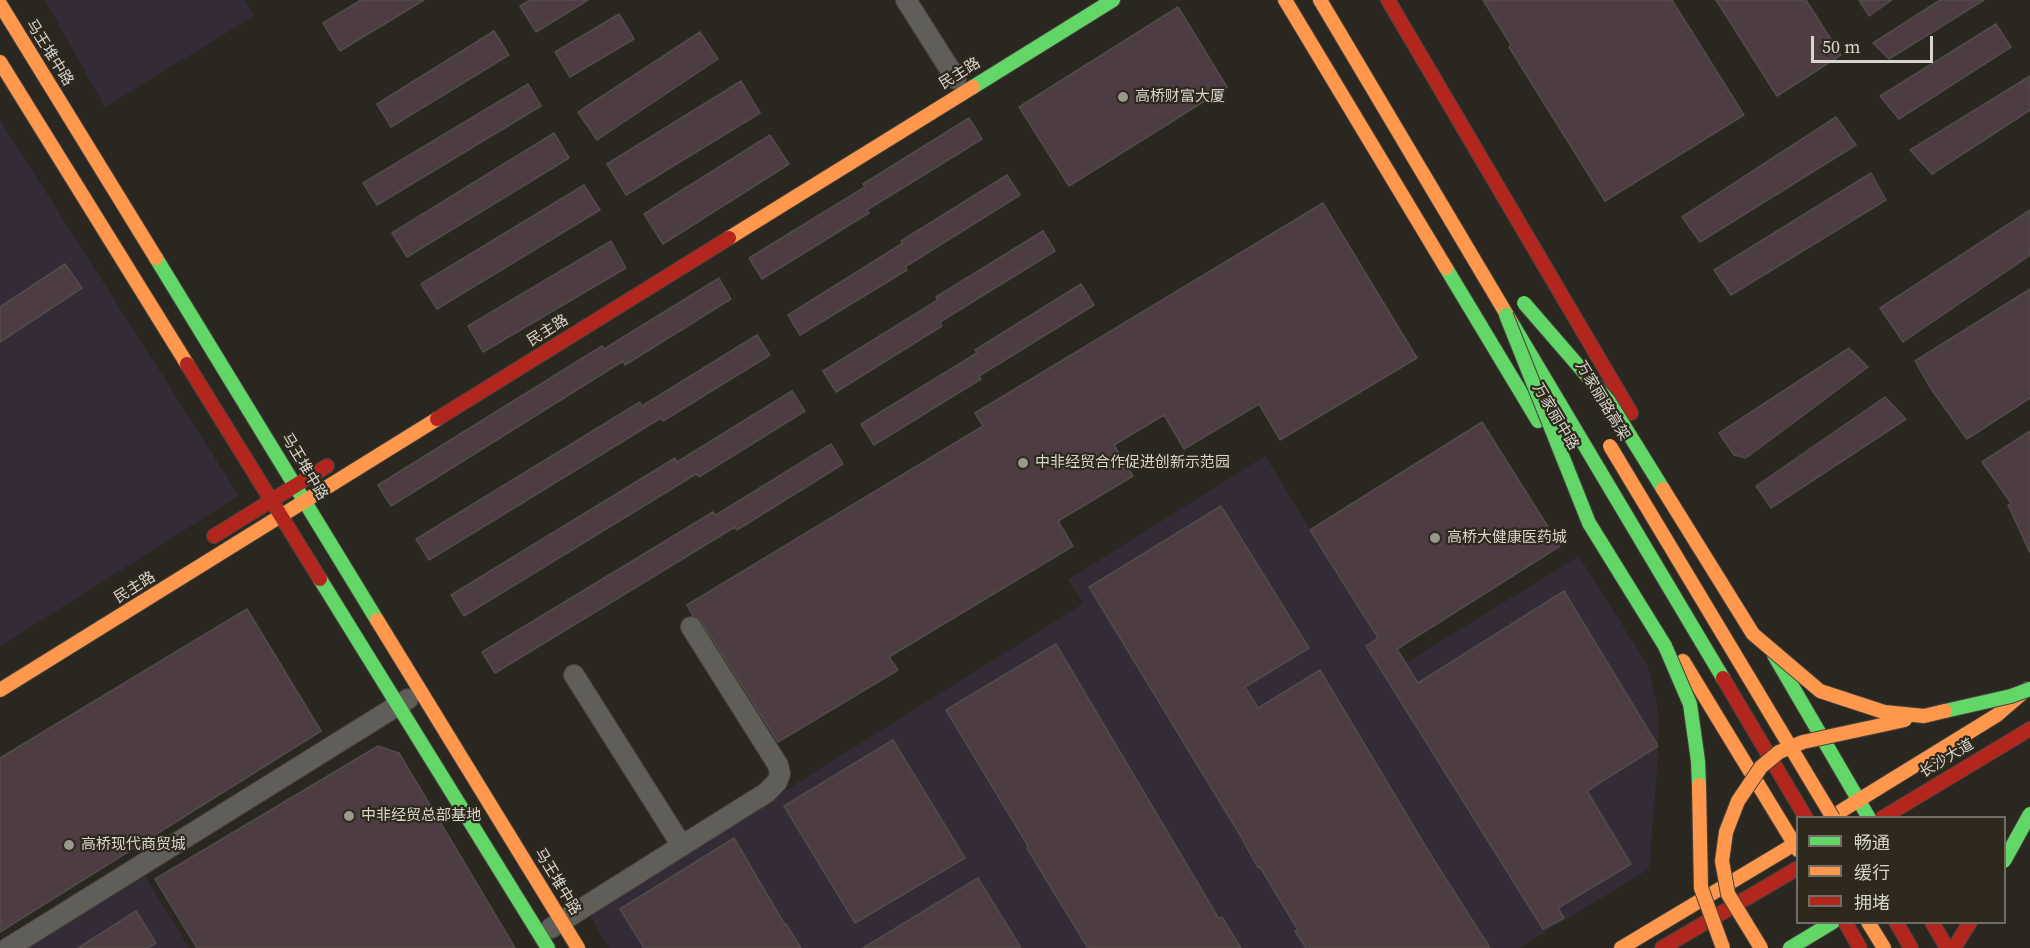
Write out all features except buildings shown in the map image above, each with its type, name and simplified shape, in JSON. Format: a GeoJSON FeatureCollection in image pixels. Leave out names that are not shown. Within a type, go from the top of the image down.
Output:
{"type":"FeatureCollection","features":[{"type":"Feature","properties":{"kind":"main road","name":"民主路"},"geometry":{"type":"LineString","coordinates":[[0,690],[1113,0]]}},
{"type":"Feature","properties":{"kind":"main road","name":"万家丽中路"},"geometry":{"type":"LineString","coordinates":[[1285,0],[1796,846]]}},
{"type":"Feature","properties":{"kind":"main road"},"geometry":{"type":"LineString","coordinates":[[1320,0],[1805,816]]}},
{"type":"Feature","properties":{"kind":"main road"},"geometry":{"type":"LineString","coordinates":[[1388,0],[1868,816]]}},
{"type":"Feature","properties":{"kind":"main road","name":"马王堆中路"},"geometry":{"type":"LineString","coordinates":[[0,4],[578,948]]}},
{"type":"Feature","properties":{"kind":"main road"},"geometry":{"type":"LineString","coordinates":[[0,62],[273,500],[543,941]]}},
{"type":"Feature","properties":{"kind":"main road","name":"万家丽路高架"},"geometry":{"type":"LineString","coordinates":[[1567,374],[1521,298],[1608,400],[1753,634],[1820,691],[1884,712],[1924,716]]}},
{"type":"Feature","properties":{"kind":"main road"},"geometry":{"type":"LineString","coordinates":[[1506,315],[1588,523],[1665,646],[1690,704],[1698,761],[1701,888],[1723,948]]}},
{"type":"Feature","properties":{"kind":"main road","name":"万家丽路高架"},"geometry":{"type":"LineString","coordinates":[[1603,435],[1831,816]]}},
{"type":"Feature","properties":{"kind":"main road"},"geometry":{"type":"LineString","coordinates":[[202,544],[336,461]]}},
{"type":"Feature","properties":{"kind":"main road"},"geometry":{"type":"LineString","coordinates":[[1835,816],[1858,799],[1997,716],[2030,687]]}},
{"type":"Feature","properties":{"kind":"main road"},"geometry":{"type":"LineString","coordinates":[[1761,948],[1728,894],[1722,861],[1726,832],[1738,801],[1761,767],[1779,752],[1803,742],[2011,696],[2030,687]]}},
{"type":"Feature","properties":{"kind":"main road","name":"长沙大道"},"geometry":{"type":"LineString","coordinates":[[1885,816],[2030,729]]}},
{"type":"Feature","properties":{"kind":"main road"},"geometry":{"type":"LineString","coordinates":[[2006,857],[2030,814]]}},
{"type":"Feature","properties":{"kind":"main road"},"geometry":{"type":"LineString","coordinates":[[2006,830],[2030,821]]}},
{"type":"Feature","properties":{"kind":"main road"},"geometry":{"type":"LineString","coordinates":[[1621,948],[1796,846]]}},
{"type":"Feature","properties":{"kind":"main road"},"geometry":{"type":"LineString","coordinates":[[1662,948],[1796,869]]}},
{"type":"Feature","properties":{"kind":"main road"},"geometry":{"type":"LineString","coordinates":[[1706,948],[1757,918]]}},
{"type":"Feature","properties":{"kind":"main road"},"geometry":{"type":"LineString","coordinates":[[1790,948],[1830,924]]}},
{"type":"Feature","properties":{"kind":"main road"},"geometry":{"type":"LineString","coordinates":[[1846,924],[1860,948]]}},
{"type":"Feature","properties":{"kind":"main road"},"geometry":{"type":"LineString","coordinates":[[1869,924],[1884,948]]}},
{"type":"Feature","properties":{"kind":"main road"},"geometry":{"type":"LineString","coordinates":[[1897,924],[1911,948]]}},
{"type":"Feature","properties":{"kind":"main road"},"geometry":{"type":"LineString","coordinates":[[1933,924],[1947,948]]}},
{"type":"Feature","properties":{"kind":"main road"},"geometry":{"type":"LineString","coordinates":[[1954,948],[1969,924]]}},
{"type":"Feature","properties":{"kind":"street"},"geometry":{"type":"LineString","coordinates":[[906,0],[955,79]]}},
{"type":"Feature","properties":{"kind":"street"},"geometry":{"type":"LineString","coordinates":[[543,941],[562,921],[766,794],[777,782],[780,774],[778,765],[691,627]]}},
{"type":"Feature","properties":{"kind":"street"},"geometry":{"type":"LineString","coordinates":[[574,675],[682,846]]}},
{"type":"Feature","properties":{"kind":"street"},"geometry":{"type":"LineString","coordinates":[[8,948],[421,691]]}},
{"type":"Feature","properties":{"kind":"shaded area"},"geometry":{"type":"Polygon","coordinates":[[[45,0],[244,0],[254,16],[105,107],[45,0]]]}},
{"type":"Feature","properties":{"kind":"shaded area"},"geometry":{"type":"Polygon","coordinates":[[[0,120],[239,496],[0,646],[0,120]]]}},
{"type":"Feature","properties":{"kind":"shaded area"},"geometry":{"type":"Polygon","coordinates":[[[1265,456],[1396,669],[1579,556],[1648,666],[1658,709],[1658,759],[1649,869],[1519,948],[609,948],[589,914],[1084,603],[1068,580],[1265,456]]]}},
{"type":"Feature","properties":{"kind":"shaded area"},"geometry":{"type":"Polygon","coordinates":[[[134,858],[189,948],[0,948],[0,941],[134,858]]]}},
{"type":"Feature","properties":{"kind":"traffic: fast"},"geometry":{"type":"LineString","coordinates":[[973,87],[1113,0]]}},
{"type":"Feature","properties":{"kind":"traffic: fast"},"geometry":{"type":"LineString","coordinates":[[156,258],[377,620]]}},
{"type":"Feature","properties":{"kind":"traffic: fast"},"geometry":{"type":"LineString","coordinates":[[1446,268],[1538,421]]}},
{"type":"Feature","properties":{"kind":"traffic: fast"},"geometry":{"type":"LineString","coordinates":[[1524,303],[1608,400],[1663,489]]}},
{"type":"Feature","properties":{"kind":"traffic: fast"},"geometry":{"type":"LineString","coordinates":[[1506,315],[1589,523],[1665,646],[1690,704],[1699,785]]}},
{"type":"Feature","properties":{"kind":"traffic: fast"},"geometry":{"type":"LineString","coordinates":[[1510,320],[1723,678]]}},
{"type":"Feature","properties":{"kind":"traffic: fast"},"geometry":{"type":"LineString","coordinates":[[320,579],[548,948]]}},
{"type":"Feature","properties":{"kind":"traffic: fast"},"geometry":{"type":"LineString","coordinates":[[1774,655],[1868,816]]}},
{"type":"Feature","properties":{"kind":"traffic: fast"},"geometry":{"type":"LineString","coordinates":[[1945,711],[2011,696],[2030,689]]}},
{"type":"Feature","properties":{"kind":"traffic: fast"},"geometry":{"type":"LineString","coordinates":[[2006,857],[2030,814]]}},
{"type":"Feature","properties":{"kind":"traffic: fast"},"geometry":{"type":"LineString","coordinates":[[1790,948],[1830,924]]}},
{"type":"Feature","properties":{"kind":"traffic: slow"},"geometry":{"type":"LineString","coordinates":[[1285,0],[1446,268]]}},
{"type":"Feature","properties":{"kind":"traffic: slow"},"geometry":{"type":"LineString","coordinates":[[1320,0],[1510,320]]}},
{"type":"Feature","properties":{"kind":"traffic: slow"},"geometry":{"type":"LineString","coordinates":[[0,4],[156,258]]}},
{"type":"Feature","properties":{"kind":"traffic: slow"},"geometry":{"type":"LineString","coordinates":[[0,62],[187,364]]}},
{"type":"Feature","properties":{"kind":"traffic: slow"},"geometry":{"type":"LineString","coordinates":[[729,238],[973,87]]}},
{"type":"Feature","properties":{"kind":"traffic: slow"},"geometry":{"type":"LineString","coordinates":[[0,690],[437,419]]}},
{"type":"Feature","properties":{"kind":"traffic: slow"},"geometry":{"type":"LineString","coordinates":[[1610,446],[1832,816]]}},
{"type":"Feature","properties":{"kind":"traffic: slow"},"geometry":{"type":"LineString","coordinates":[[1663,489],[1753,634],[1820,691],[1884,712],[1924,716],[1945,711]]}},
{"type":"Feature","properties":{"kind":"traffic: slow"},"geometry":{"type":"LineString","coordinates":[[377,620],[578,948]]}},
{"type":"Feature","properties":{"kind":"traffic: slow"},"geometry":{"type":"LineString","coordinates":[[1683,661],[1796,847]]}},
{"type":"Feature","properties":{"kind":"traffic: slow"},"geometry":{"type":"LineString","coordinates":[[1841,811],[1997,715],[2027,689]]}},
{"type":"Feature","properties":{"kind":"traffic: slow"},"geometry":{"type":"LineString","coordinates":[[1761,948],[1728,894],[1722,861],[1726,832],[1738,801],[1761,767],[1779,752],[1803,742],[1905,720]]}},
{"type":"Feature","properties":{"kind":"traffic: slow"},"geometry":{"type":"LineString","coordinates":[[1699,785],[1701,888],[1723,948]]}},
{"type":"Feature","properties":{"kind":"traffic: slow"},"geometry":{"type":"LineString","coordinates":[[1621,948],[1796,843]]}},
{"type":"Feature","properties":{"kind":"traffic: slow"},"geometry":{"type":"LineString","coordinates":[[1869,924],[1884,948]]}},
{"type":"Feature","properties":{"kind":"traffic: jam"},"geometry":{"type":"LineString","coordinates":[[1388,0],[1631,413]]}},
{"type":"Feature","properties":{"kind":"traffic: jam"},"geometry":{"type":"LineString","coordinates":[[437,419],[729,238]]}},
{"type":"Feature","properties":{"kind":"traffic: jam"},"geometry":{"type":"LineString","coordinates":[[187,364],[320,579]]}},
{"type":"Feature","properties":{"kind":"traffic: jam"},"geometry":{"type":"LineString","coordinates":[[214,536],[327,466]]}},
{"type":"Feature","properties":{"kind":"traffic: jam"},"geometry":{"type":"LineString","coordinates":[[1723,678],[1805,816]]}},
{"type":"Feature","properties":{"kind":"traffic: jam"},"geometry":{"type":"LineString","coordinates":[[1885,816],[2030,729]]}},
{"type":"Feature","properties":{"kind":"traffic: jam"},"geometry":{"type":"LineString","coordinates":[[1662,948],[1796,869]]}},
{"type":"Feature","properties":{"kind":"traffic: jam"},"geometry":{"type":"LineString","coordinates":[[1846,924],[1860,948]]}},
{"type":"Feature","properties":{"kind":"traffic: jam"},"geometry":{"type":"LineString","coordinates":[[1897,924],[1911,948]]}},
{"type":"Feature","properties":{"kind":"traffic: jam"},"geometry":{"type":"LineString","coordinates":[[1933,924],[1947,948]]}},
{"type":"Feature","properties":{"kind":"traffic: jam"},"geometry":{"type":"LineString","coordinates":[[1954,948],[1969,924]]}},
{"type":"Feature","properties":{"kind":"place","name":"高桥财富大厦"},"geometry":{"type":"Point","coordinates":[1123,97]}},
{"type":"Feature","properties":{"kind":"place","name":"中非经贸合作促进创新示范园"},"geometry":{"type":"Point","coordinates":[1023,463]}},
{"type":"Feature","properties":{"kind":"place","name":"高桥大健康医药城"},"geometry":{"type":"Point","coordinates":[1435,538]}},
{"type":"Feature","properties":{"kind":"place","name":"中非经贸总部基地"},"geometry":{"type":"Point","coordinates":[349,816]}},
{"type":"Feature","properties":{"kind":"place","name":"高桥现代商贸城"},"geometry":{"type":"Point","coordinates":[69,845]}}]}
